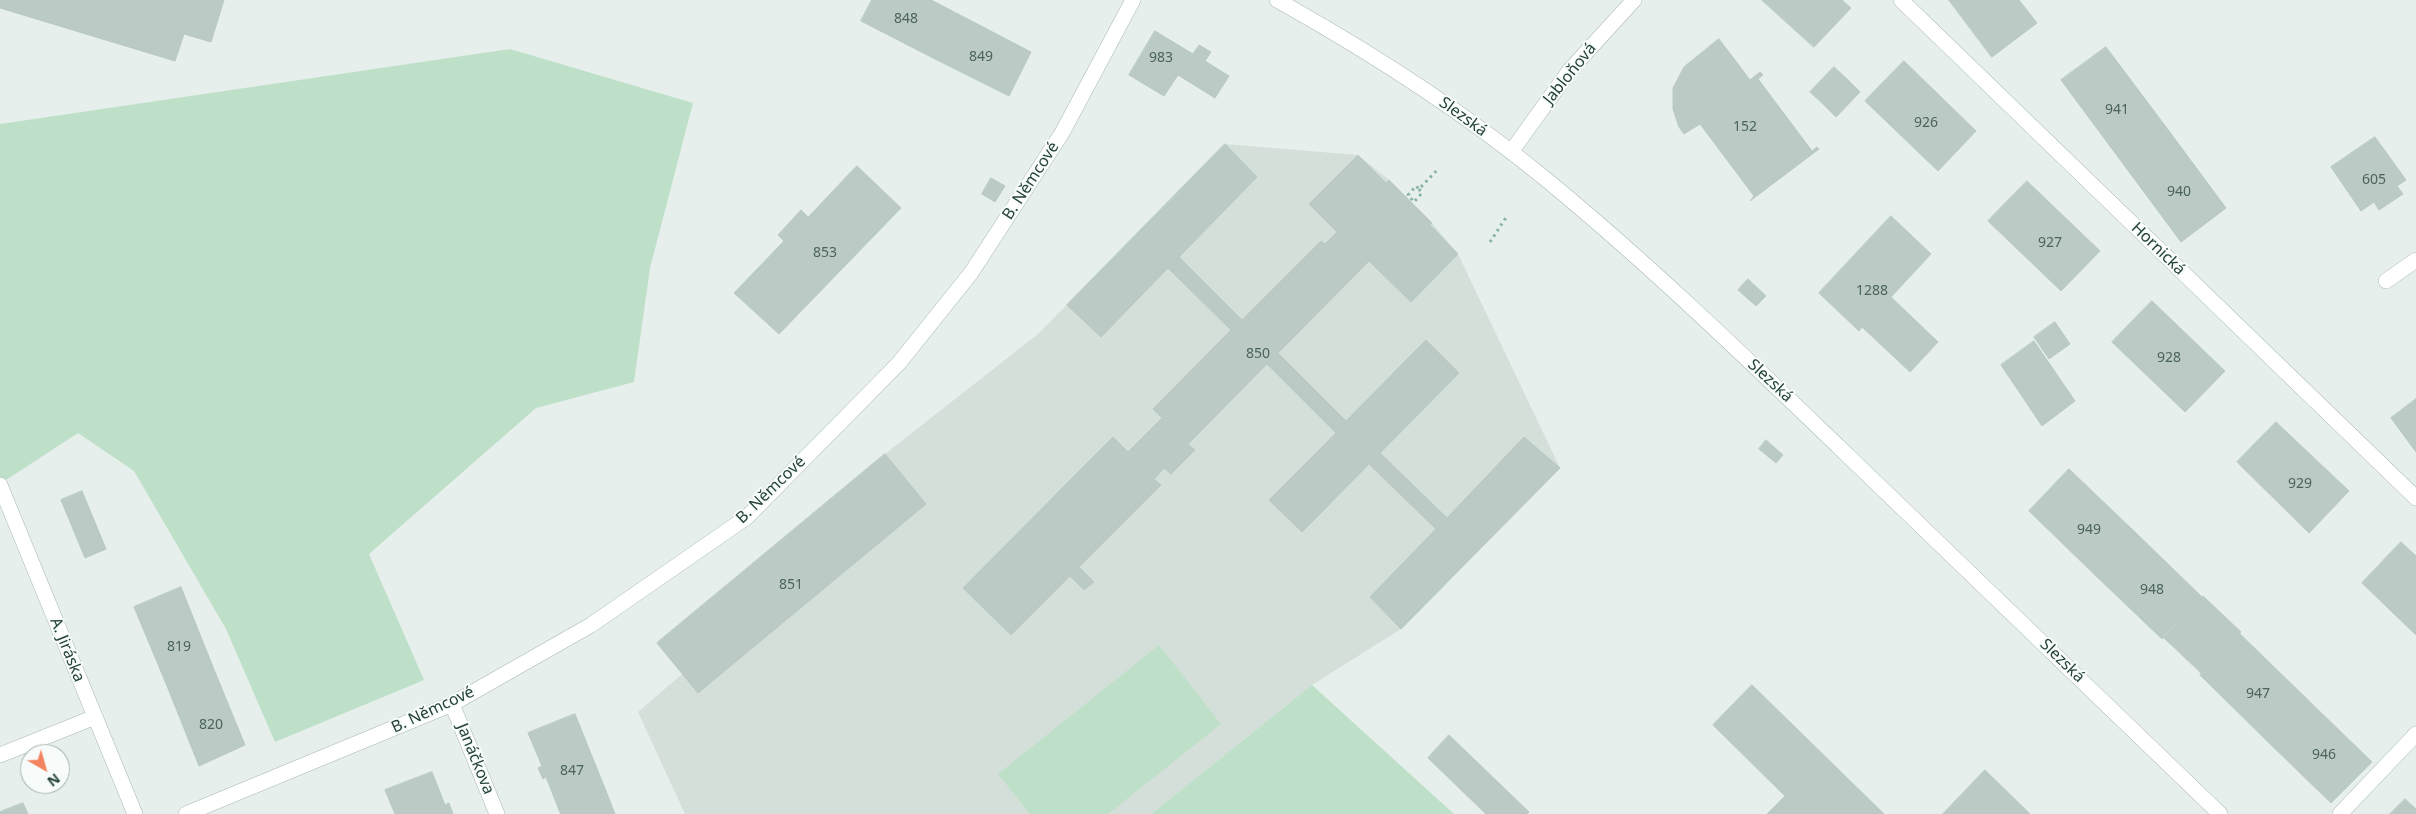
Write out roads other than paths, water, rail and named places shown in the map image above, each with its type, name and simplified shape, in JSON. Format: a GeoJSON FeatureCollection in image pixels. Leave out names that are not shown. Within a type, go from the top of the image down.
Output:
{"type":"FeatureCollection","features":[{"type":"Feature","properties":{"kind":"street","name":"B. Němcové"},"geometry":{"type":"LineString","coordinates":[[186,814],[452,704],[591,625],[747,517],[900,363],[972,273],[1062,133],[1133,0]]}},
{"type":"Feature","properties":{"kind":"street","name":"Slezská"},"geometry":{"type":"LineString","coordinates":[[1278,0],[1440,100],[1511,152],[1576,205],[1718,332],[2220,814]]}},
{"type":"Feature","properties":{"kind":"street","name":"Jabloňová"},"geometry":{"type":"LineString","coordinates":[[1511,152],[1570,70],[1634,0]]}},
{"type":"Feature","properties":{"kind":"street","name":"Hornická"},"geometry":{"type":"LineString","coordinates":[[1901,0],[2416,498]]}},
{"type":"Feature","properties":{"kind":"street"},"geometry":{"type":"LineString","coordinates":[[2386,281],[2416,260]]}},
{"type":"Feature","properties":{"kind":"street","name":"A. Jiráska"},"geometry":{"type":"LineString","coordinates":[[0,485],[136,814]]}},
{"type":"Feature","properties":{"kind":"street","name":"Janáčkova"},"geometry":{"type":"LineString","coordinates":[[452,704],[497,814]]}},
{"type":"Feature","properties":{"kind":"street"},"geometry":{"type":"LineString","coordinates":[[0,755],[95,717]]}},
{"type":"Feature","properties":{"kind":"street"},"geometry":{"type":"LineString","coordinates":[[2340,814],[2416,734]]}}]}
